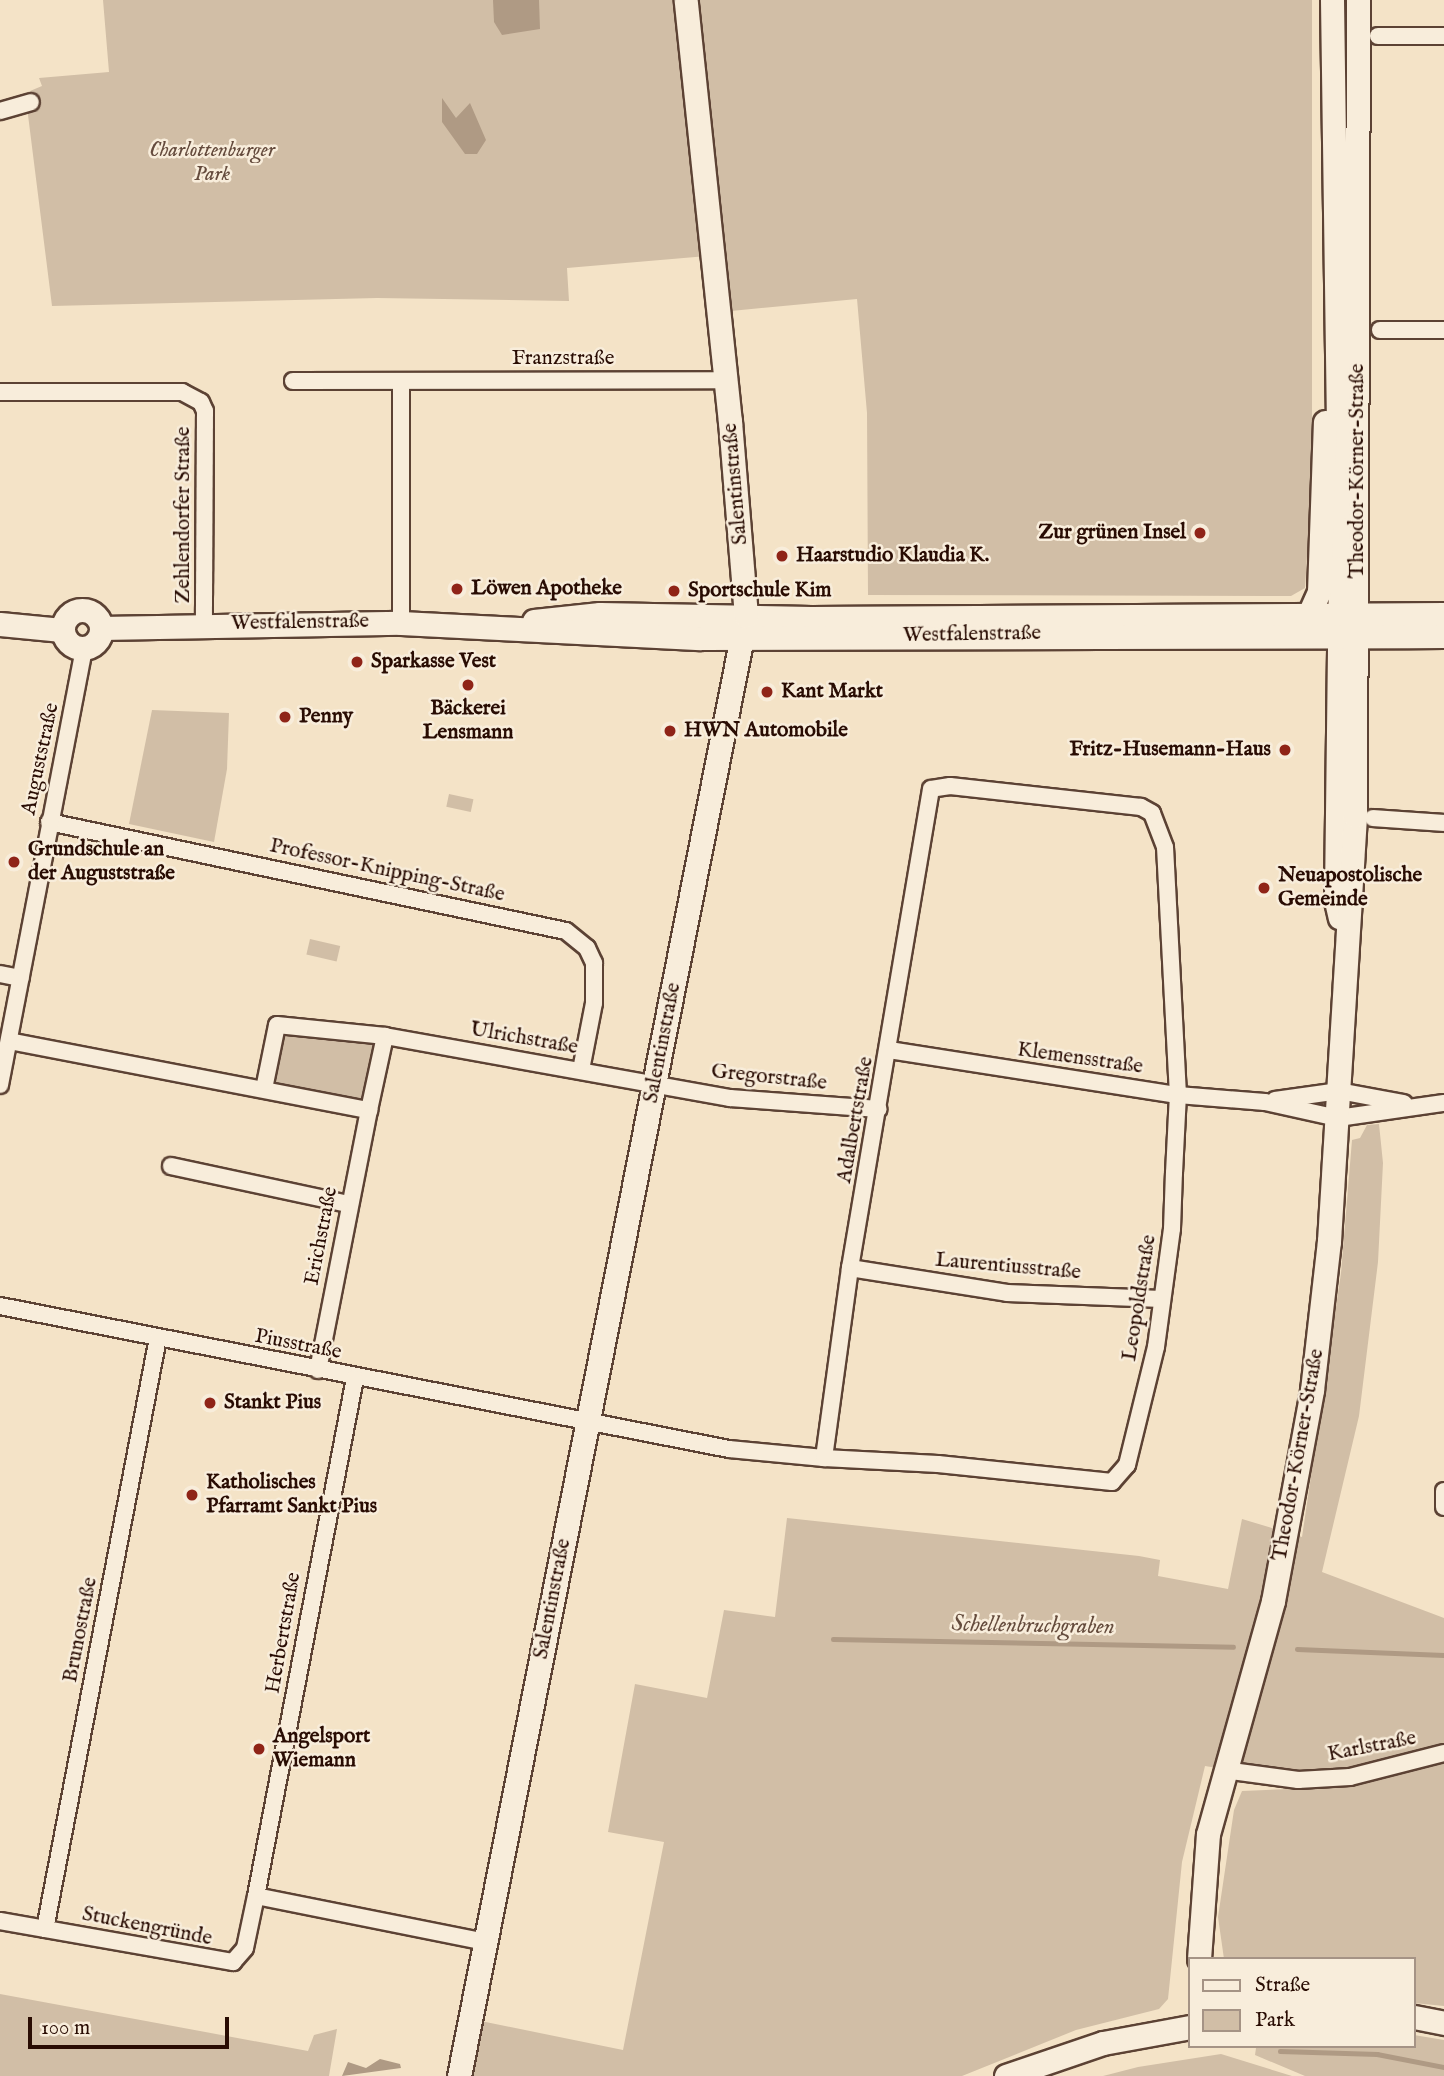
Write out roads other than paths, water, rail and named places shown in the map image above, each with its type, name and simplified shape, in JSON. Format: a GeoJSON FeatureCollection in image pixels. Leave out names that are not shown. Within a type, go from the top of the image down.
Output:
{"type":"FeatureCollection","features":[{"type":"Feature","properties":{"kind":"main road","name":"Salentinstraße"},"geometry":{"type":"LineString","coordinates":[[459,2076],[744,627],[726,380],[686,0]]}},
{"type":"Feature","properties":{"kind":"main road","name":"Theodor-Körner-Straße"},"geometry":{"type":"LineString","coordinates":[[1332,0],[1335,342],[1349,612]]}},
{"type":"Feature","properties":{"kind":"main road","name":"Theodor-Körner-Straße"},"geometry":{"type":"LineString","coordinates":[[1199,1947],[1208,1834],[1224,1770],[1265,1638],[1312,1390],[1338,1118],[1346,941],[1353,872],[1349,612],[1358,0]]}},
{"type":"Feature","properties":{"kind":"main road","name":"Theodor-Körner-Straße"},"geometry":{"type":"LineString","coordinates":[[1310,612],[1319,592],[1322,458],[1335,342]]}},
{"type":"Feature","properties":{"kind":"main road"},"geometry":{"type":"LineString","coordinates":[[81,609],[93,612],[101,628],[98,639],[84,648],[69,644],[62,630],[70,613],[81,609]]}},
{"type":"Feature","properties":{"kind":"main road","name":"Westfalenstraße"},"geometry":{"type":"LineString","coordinates":[[101,628],[204,624],[401,623],[500,625],[566,634],[1310,612],[1444,614]]}},
{"type":"Feature","properties":{"kind":"main road"},"geometry":{"type":"LineString","coordinates":[[0,624],[62,630]]}},
{"type":"Feature","properties":{"kind":"main road","name":"Westfalenstraße"},"geometry":{"type":"LineString","coordinates":[[744,627],[1064,634],[1444,636]]}},
{"type":"Feature","properties":{"kind":"main road"},"geometry":{"type":"LineString","coordinates":[[1416,2017],[1444,2024]]}},
{"type":"Feature","properties":{"kind":"main road"},"geometry":{"type":"LineString","coordinates":[[1416,2026],[1444,2031]]}},
{"type":"Feature","properties":{"kind":"main road"},"geometry":{"type":"LineString","coordinates":[[1006,2076],[1103,2043],[1188,2027]]}},
{"type":"Feature","properties":{"kind":"street"},"geometry":{"type":"LineString","coordinates":[[1378,36],[1444,36]]}},
{"type":"Feature","properties":{"kind":"street"},"geometry":{"type":"LineString","coordinates":[[0,111],[31,102]]}},
{"type":"Feature","properties":{"kind":"street"},"geometry":{"type":"LineString","coordinates":[[1380,330],[1444,330]]}},
{"type":"Feature","properties":{"kind":"street","name":"Franzstraße"},"geometry":{"type":"LineString","coordinates":[[293,381],[726,380]]}},
{"type":"Feature","properties":{"kind":"street"},"geometry":{"type":"LineString","coordinates":[[401,381],[401,623]]}},
{"type":"Feature","properties":{"kind":"street","name":"Zehlendorfer Straße"},"geometry":{"type":"LineString","coordinates":[[0,393],[182,392],[201,402],[205,411],[204,624]]}},
{"type":"Feature","properties":{"kind":"street","name":"Auguststraße"},"geometry":{"type":"LineString","coordinates":[[0,1085],[84,648]]}},
{"type":"Feature","properties":{"kind":"street","name":"Leopoldstraße"},"geometry":{"type":"LineString","coordinates":[[588,1424],[729,1449],[824,1458],[938,1464],[1112,1482],[1127,1465],[1156,1348],[1172,1228],[1178,1095],[1165,847],[1152,813],[1109,802],[950,786],[930,789]]}},
{"type":"Feature","properties":{"kind":"street","name":"Adalbertstraße"},"geometry":{"type":"LineString","coordinates":[[824,1458],[850,1268],[890,1050],[930,789]]}},
{"type":"Feature","properties":{"kind":"street"},"geometry":{"type":"LineString","coordinates":[[1373,818],[1444,823]]}},
{"type":"Feature","properties":{"kind":"street","name":"Professor-Knipping-Straße"},"geometry":{"type":"LineString","coordinates":[[49,822],[566,930],[587,948],[594,963],[594,1003],[581,1070]]}},
{"type":"Feature","properties":{"kind":"street"},"geometry":{"type":"LineString","coordinates":[[0,974],[21,978]]}},
{"type":"Feature","properties":{"kind":"street","name":"Ulrichstraße"},"geometry":{"type":"LineString","coordinates":[[264,1090],[277,1025],[385,1036],[656,1084]]}},
{"type":"Feature","properties":{"kind":"street"},"geometry":{"type":"LineString","coordinates":[[9,1041],[369,1110],[385,1036]]}},
{"type":"Feature","properties":{"kind":"street","name":"Klemensstraße"},"geometry":{"type":"LineString","coordinates":[[890,1050],[1178,1095],[1265,1102],[1338,1118]]}},
{"type":"Feature","properties":{"kind":"street","name":"Gregorstraße"},"geometry":{"type":"LineString","coordinates":[[656,1084],[730,1098],[879,1109]]}},
{"type":"Feature","properties":{"kind":"street","name":"Klemensstraße"},"geometry":{"type":"LineString","coordinates":[[1265,1102],[1339,1091],[1414,1104]]}},
{"type":"Feature","properties":{"kind":"street"},"geometry":{"type":"LineString","coordinates":[[1338,1118],[1414,1104],[1444,1103]]}},
{"type":"Feature","properties":{"kind":"street","name":"Erichstraße"},"geometry":{"type":"LineString","coordinates":[[318,1370],[369,1110]]}},
{"type":"Feature","properties":{"kind":"street"},"geometry":{"type":"LineString","coordinates":[[171,1166],[349,1204]]}},
{"type":"Feature","properties":{"kind":"street","name":"Laurentiusstraße"},"geometry":{"type":"LineString","coordinates":[[850,1268],[1007,1293],[1162,1299]]}},
{"type":"Feature","properties":{"kind":"street","name":"Piusstraße"},"geometry":{"type":"LineString","coordinates":[[0,1306],[588,1424]]}},
{"type":"Feature","properties":{"kind":"street","name":"Brunostraße"},"geometry":{"type":"LineString","coordinates":[[45,1929],[158,1338]]}},
{"type":"Feature","properties":{"kind":"street","name":"Herbertstraße"},"geometry":{"type":"LineString","coordinates":[[256,1896],[355,1378]]}},
{"type":"Feature","properties":{"kind":"street"},"geometry":{"type":"LineString","coordinates":[[1444,1490],[1444,1507]]}},
{"type":"Feature","properties":{"kind":"street","name":"Karlstraße"},"geometry":{"type":"LineString","coordinates":[[1224,1770],[1298,1780],[1350,1777],[1444,1753]]}},
{"type":"Feature","properties":{"kind":"street"},"geometry":{"type":"LineString","coordinates":[[256,1896],[486,1942]]}},
{"type":"Feature","properties":{"kind":"street","name":"Stuckengründe"},"geometry":{"type":"LineString","coordinates":[[0,1921],[233,1962],[245,1948],[256,1896]]}},
{"type":"Feature","properties":{"kind":"waterway","name":"Schellenbruchgraben"},"geometry":{"type":"LineString","coordinates":[[833,1639],[1233,1647]]}},
{"type":"Feature","properties":{"kind":"waterway","name":"Schellenbruchgraben"},"geometry":{"type":"LineString","coordinates":[[1297,1649],[1444,1655]]}},
{"type":"Feature","properties":{"kind":"waterway"},"geometry":{"type":"LineString","coordinates":[[1280,2051],[1377,2054],[1444,2067]]}},
{"type":"Feature","properties":{"kind":"place","name":"Zur grünen Insel"},"geometry":{"type":"Point","coordinates":[1200,533]}},
{"type":"Feature","properties":{"kind":"place","name":"Haarstudio Klaudia K."},"geometry":{"type":"Point","coordinates":[782,556]}},
{"type":"Feature","properties":{"kind":"place","name":"Löwen Apotheke"},"geometry":{"type":"Point","coordinates":[457,589]}},
{"type":"Feature","properties":{"kind":"place","name":"Sportschule Kim"},"geometry":{"type":"Point","coordinates":[674,591]}},
{"type":"Feature","properties":{"kind":"place","name":"Sparkasse Vest"},"geometry":{"type":"Point","coordinates":[357,662]}},
{"type":"Feature","properties":{"kind":"place","name":"Bäckerei Lensmann"},"geometry":{"type":"Point","coordinates":[468,685]}},
{"type":"Feature","properties":{"kind":"place","name":"Kant Markt"},"geometry":{"type":"Point","coordinates":[767,692]}},
{"type":"Feature","properties":{"kind":"place","name":"Penny"},"geometry":{"type":"Point","coordinates":[285,717]}},
{"type":"Feature","properties":{"kind":"place","name":"HWN Automobile"},"geometry":{"type":"Point","coordinates":[670,731]}},
{"type":"Feature","properties":{"kind":"place","name":"Fritz-Husemann-Haus"},"geometry":{"type":"Point","coordinates":[1285,750]}},
{"type":"Feature","properties":{"kind":"place","name":"Grundschule an der Auguststraße"},"geometry":{"type":"Point","coordinates":[14,862]}},
{"type":"Feature","properties":{"kind":"place","name":"Neuapostolische Gemeinde"},"geometry":{"type":"Point","coordinates":[1264,888]}},
{"type":"Feature","properties":{"kind":"place","name":"Stankt Pius"},"geometry":{"type":"Point","coordinates":[210,1403]}},
{"type":"Feature","properties":{"kind":"place","name":"Katholisches Pfarramt Sankt Pius"},"geometry":{"type":"Point","coordinates":[192,1495]}},
{"type":"Feature","properties":{"kind":"place","name":"Angelsport Wiemann"},"geometry":{"type":"Point","coordinates":[259,1749]}},
{"type":"Feature","properties":{"kind":"park label","name":"Charlottenburger Park"},"geometry":{"type":"Point","coordinates":[212,163]}}]}
